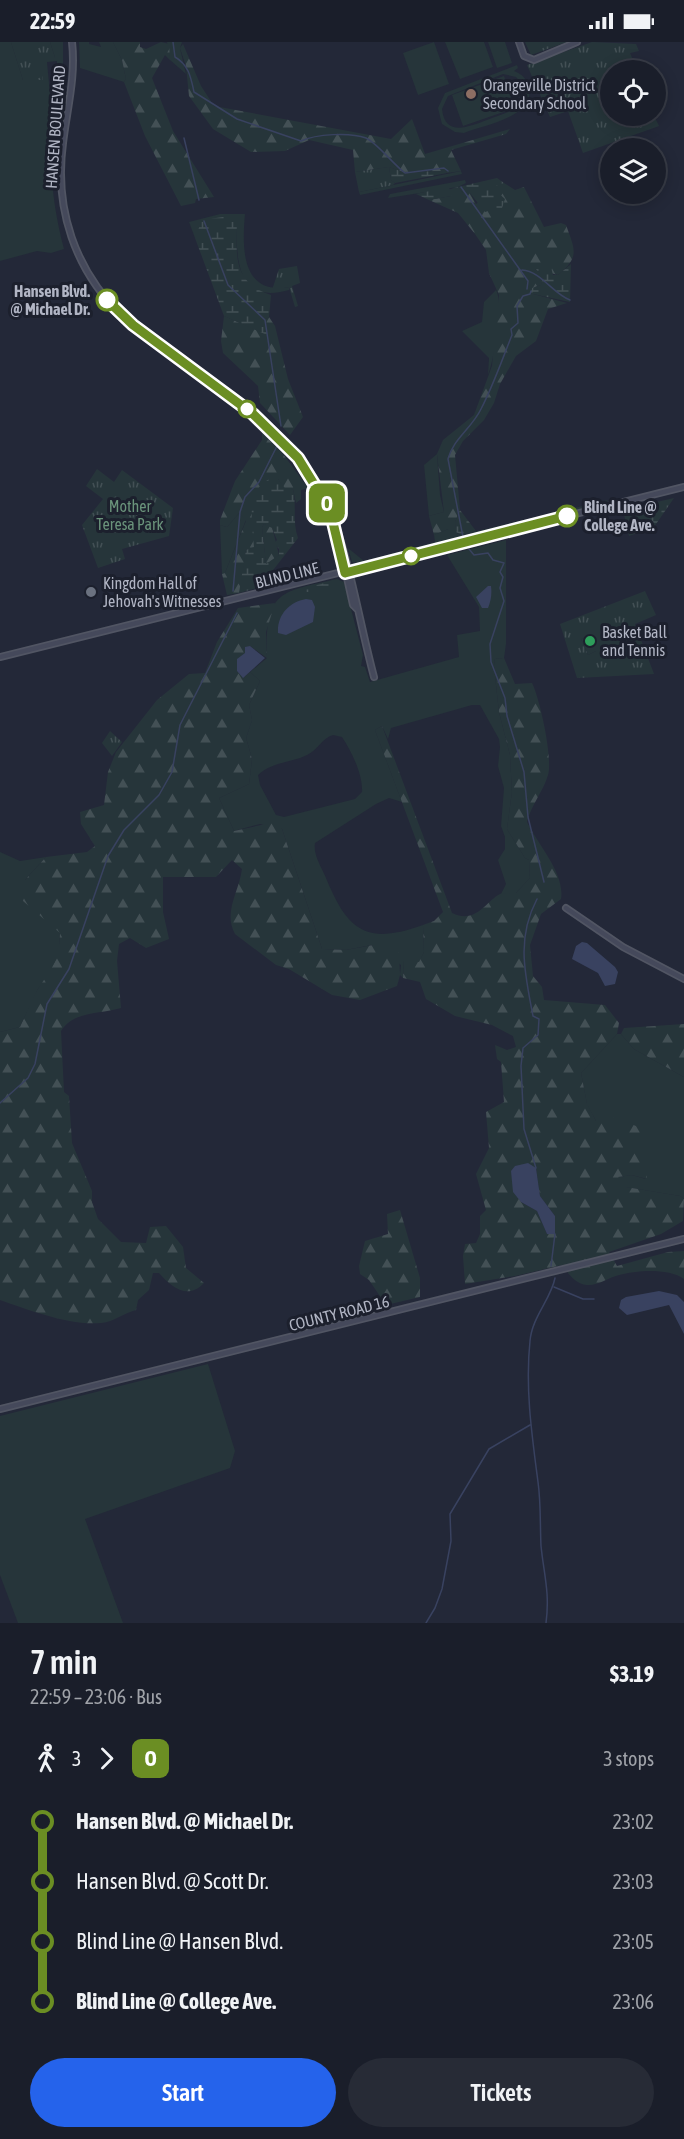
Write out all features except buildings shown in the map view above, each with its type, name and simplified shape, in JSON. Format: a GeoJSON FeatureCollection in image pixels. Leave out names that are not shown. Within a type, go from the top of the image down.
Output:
{"type":"FeatureCollection","features":[{"type":"Feature","properties":{"kind":"street","name":"HANSEN BOULEVARD"},"geometry":{"type":"LineString","coordinates":[[72,42],[71,92],[60,175],[66,222],[80,261],[99,290],[122,316],[237,401],[278,435],[312,477],[330,510],[347,572],[353,605],[357,609],[374,677]]}},
{"type":"Feature","properties":{"kind":"street"},"geometry":{"type":"LineString","coordinates":[[519,42],[524,55],[534,60],[577,42]]}},
{"type":"Feature","properties":{"kind":"street","name":"BLIND LINE"},"geometry":{"type":"LineString","coordinates":[[0,657],[684,487]]}},
{"type":"Feature","properties":{"kind":"street"},"geometry":{"type":"LineString","coordinates":[[566,908],[623,946],[684,979]]}},
{"type":"Feature","properties":{"kind":"street","name":"COUNTY ROAD 16"},"geometry":{"type":"LineString","coordinates":[[0,1409],[684,1239]]}},
{"type":"Feature","properties":{"kind":"green space"},"geometry":{"type":"Polygon","coordinates":[[[0,42],[11,42],[23,80],[43,80],[43,58],[55,58],[50,42],[63,42],[63,87],[56,85],[57,61],[47,62],[50,94],[62,96],[53,134],[52,173],[56,211],[64,249],[51,253],[37,251],[0,261],[0,42]]]}},
{"type":"Feature","properties":{"kind":"green space"},"geometry":{"type":"Polygon","coordinates":[[[11,42],[50,42],[55,58],[43,59],[43,80],[23,80],[11,42]]]}},
{"type":"Feature","properties":{"kind":"green space"},"geometry":{"type":"Polygon","coordinates":[[[79,42],[89,42],[89,44],[101,47],[99,42],[113,42],[122,60],[126,79],[124,82],[80,68],[79,42]]]}},
{"type":"Feature","properties":{"kind":"green space"},"geometry":{"type":"Polygon","coordinates":[[[113,42],[140,42],[140,47],[146,49],[161,42],[169,44],[170,60],[165,55],[152,78],[173,131],[214,197],[196,199],[195,203],[181,206],[145,136],[124,82],[126,79],[122,60],[113,42]]]}},
{"type":"Feature","properties":{"kind":"green space"},"geometry":{"type":"Polygon","coordinates":[[[167,42],[182,42],[180,48],[186,74],[170,60],[167,42]]]}},
{"type":"Feature","properties":{"kind":"green space"},"geometry":{"type":"Polygon","coordinates":[[[434,42],[449,84],[418,95],[403,53],[434,42]]]}},
{"type":"Feature","properties":{"kind":"green space"},"geometry":{"type":"Polygon","coordinates":[[[445,42],[484,42],[493,67],[460,79],[445,42]]]}},
{"type":"Feature","properties":{"kind":"green space"},"geometry":{"type":"Polygon","coordinates":[[[488,42],[505,42],[512,63],[497,68],[488,42]]]}},
{"type":"Feature","properties":{"kind":"green space"},"geometry":{"type":"Polygon","coordinates":[[[525,42],[567,42],[531,55],[525,42]]]}},
{"type":"Feature","properties":{"kind":"green space"},"geometry":{"type":"Polygon","coordinates":[[[592,42],[636,44],[639,51],[630,53],[633,60],[600,60],[600,126],[659,126],[625,138],[600,138],[600,147],[583,153],[568,111],[550,117],[527,65],[592,42]]]}},
{"type":"Feature","properties":{"kind":"green space"},"geometry":{"type":"Polygon","coordinates":[[[183,44],[201,86],[214,106],[391,139],[412,119],[425,154],[510,129],[506,134],[451,150],[461,171],[447,173],[445,171],[403,172],[389,167],[355,172],[353,150],[309,140],[285,151],[251,152],[213,129],[189,96],[186,66],[180,48],[183,44]]]}},
{"type":"Feature","properties":{"kind":"green space"},"geometry":{"type":"Polygon","coordinates":[[[517,65],[518,68],[514,71],[524,77],[527,82],[529,98],[516,113],[464,133],[455,132],[442,124],[438,108],[445,93],[517,65]],[[503,74],[448,96],[442,109],[444,118],[453,127],[465,127],[518,107],[524,100],[524,86],[516,77],[503,74]]]}},
{"type":"Feature","properties":{"kind":"green space"},"geometry":{"type":"Polygon","coordinates":[[[504,76],[515,108],[463,126],[452,95],[504,76]]]}},
{"type":"Feature","properties":{"kind":"green space"},"geometry":{"type":"Polygon","coordinates":[[[389,167],[403,172],[445,171],[447,173],[395,183],[391,180],[389,167]]]}},
{"type":"Feature","properties":{"kind":"green space"},"geometry":{"type":"Polygon","coordinates":[[[389,167],[391,180],[395,183],[393,185],[359,192],[355,172],[389,167]]]}},
{"type":"Feature","properties":{"kind":"green space"},"geometry":{"type":"Polygon","coordinates":[[[461,171],[462,174],[360,195],[359,192],[461,171]]]}},
{"type":"Feature","properties":{"kind":"green space"},"geometry":{"type":"Polygon","coordinates":[[[497,178],[504,183],[495,186],[495,190],[505,199],[502,208],[485,212],[470,193],[463,193],[458,187],[497,178]]]}},
{"type":"Feature","properties":{"kind":"green space"},"geometry":{"type":"Polygon","coordinates":[[[465,180],[466,183],[458,187],[388,198],[390,194],[465,180]]]}},
{"type":"Feature","properties":{"kind":"green space"},"geometry":{"type":"Polygon","coordinates":[[[504,183],[515,190],[524,187],[544,227],[561,223],[566,225],[573,247],[573,258],[558,275],[535,269],[544,276],[541,285],[535,287],[533,294],[567,303],[548,309],[536,341],[516,356],[484,420],[463,441],[455,455],[460,510],[455,522],[457,535],[452,535],[448,529],[434,535],[429,516],[444,512],[437,454],[443,440],[474,415],[492,366],[499,295],[489,273],[486,250],[475,234],[458,213],[429,200],[451,196],[450,189],[458,187],[463,193],[470,193],[476,204],[495,190],[495,185],[504,183]]]}},
{"type":"Feature","properties":{"kind":"green space"},"geometry":{"type":"Polygon","coordinates":[[[448,187],[453,193],[451,196],[429,200],[416,194],[448,187]]]}},
{"type":"Feature","properties":{"kind":"green space"},"geometry":{"type":"Polygon","coordinates":[[[220,214],[245,214],[245,254],[253,276],[261,284],[273,288],[289,287],[289,290],[271,293],[257,291],[248,284],[238,260],[236,216],[195,238],[189,222],[220,214]]]}},
{"type":"Feature","properties":{"kind":"green space"},"geometry":{"type":"Polygon","coordinates":[[[237,215],[237,253],[242,274],[248,282],[271,295],[269,317],[266,319],[267,335],[224,316],[195,238],[202,220],[237,215]]]}},
{"type":"Feature","properties":{"kind":"green space"},"geometry":{"type":"Polygon","coordinates":[[[571,264],[570,302],[533,294],[532,288],[541,285],[543,277],[535,268],[551,267],[553,275],[558,275],[571,264]]]}},
{"type":"Feature","properties":{"kind":"green space"},"geometry":{"type":"Polygon","coordinates":[[[297,266],[300,283],[292,286],[298,306],[295,307],[289,287],[272,290],[279,269],[297,266]]]}},
{"type":"Feature","properties":{"kind":"green space"},"geometry":{"type":"Polygon","coordinates":[[[496,290],[499,318],[488,375],[489,358],[462,331],[482,322],[484,302],[496,290]]]}},
{"type":"Feature","properties":{"kind":"green space"},"geometry":{"type":"Polygon","coordinates":[[[224,316],[266,334],[266,319],[269,317],[275,326],[288,379],[303,417],[290,435],[260,403],[258,386],[223,353],[221,341],[224,316]]]}},
{"type":"Feature","properties":{"kind":"green space"},"geometry":{"type":"Polygon","coordinates":[[[262,433],[283,454],[308,488],[301,490],[301,499],[296,503],[293,489],[287,492],[278,479],[254,548],[246,550],[239,593],[227,595],[222,574],[225,573],[246,521],[239,513],[227,527],[220,525],[220,520],[235,481],[262,440],[262,433]]]}},
{"type":"Feature","properties":{"kind":"green space"},"geometry":{"type":"Polygon","coordinates":[[[437,454],[440,495],[444,512],[429,516],[424,465],[437,454]]]}},
{"type":"Feature","properties":{"kind":"green space","name":"Mother Teresa Park"},"geometry":{"type":"Polygon","coordinates":[[[97,469],[114,482],[122,470],[173,508],[169,536],[122,549],[125,559],[98,568],[82,525],[103,499],[86,486],[97,469]]]}},
{"type":"Feature","properties":{"kind":"green space"},"geometry":{"type":"Polygon","coordinates":[[[272,478],[278,479],[287,491],[293,489],[298,538],[260,587],[239,593],[246,550],[254,547],[252,507],[254,498],[263,483],[272,478]],[[264,524],[262,527],[266,564],[279,555],[279,549],[274,543],[277,540],[272,528],[264,524]]]}},
{"type":"Feature","properties":{"kind":"green space"},"geometry":{"type":"Polygon","coordinates":[[[674,498],[654,527],[629,536],[623,510],[674,498]]]}},
{"type":"Feature","properties":{"kind":"green space"},"geometry":{"type":"Polygon","coordinates":[[[608,500],[605,504],[362,563],[352,562],[348,548],[364,561],[435,542],[434,535],[448,529],[461,535],[608,500]]]}},
{"type":"Feature","properties":{"kind":"green space"},"geometry":{"type":"Polygon","coordinates":[[[460,510],[476,531],[461,535],[456,532],[455,522],[460,510]]]}},
{"type":"Feature","properties":{"kind":"green space"},"geometry":{"type":"Polygon","coordinates":[[[239,513],[246,520],[225,573],[222,574],[220,525],[227,527],[239,513]]]}},
{"type":"Feature","properties":{"kind":"green space"},"geometry":{"type":"Polygon","coordinates":[[[264,524],[272,527],[279,555],[266,565],[262,527],[264,524]]]}},
{"type":"Feature","properties":{"kind":"green space"},"geometry":{"type":"Polygon","coordinates":[[[506,540],[506,644],[504,658],[495,659],[494,666],[499,712],[510,755],[512,792],[507,829],[525,858],[529,860],[530,878],[516,893],[501,894],[506,884],[498,860],[505,849],[505,837],[501,826],[504,788],[498,766],[500,747],[499,739],[480,705],[472,705],[391,728],[388,739],[382,726],[375,730],[402,802],[389,798],[376,804],[315,843],[315,852],[343,911],[362,929],[387,934],[423,925],[424,952],[419,963],[404,961],[403,978],[400,975],[401,965],[372,945],[346,950],[322,949],[282,829],[260,824],[234,831],[219,798],[249,784],[252,759],[246,738],[252,720],[249,705],[260,681],[250,672],[267,658],[269,619],[273,607],[280,598],[301,587],[317,583],[337,579],[344,582],[363,655],[361,666],[365,667],[370,682],[459,657],[457,635],[480,631],[479,607],[447,555],[506,540]],[[333,735],[307,755],[275,765],[258,775],[260,785],[276,815],[284,817],[355,799],[362,792],[361,778],[356,764],[342,737],[333,735]]]}},
{"type":"Feature","properties":{"kind":"green space"},"geometry":{"type":"Polygon","coordinates":[[[337,580],[344,585],[333,584],[326,588],[326,592],[305,592],[287,600],[289,592],[337,580]]]}},
{"type":"Feature","properties":{"kind":"green space"},"geometry":{"type":"Polygon","coordinates":[[[645,591],[656,615],[635,624],[654,674],[577,678],[560,624],[645,591]],[[599,631],[581,639],[588,655],[596,651],[593,644],[603,639],[599,631]]]}},
{"type":"Feature","properties":{"kind":"green space"},"geometry":{"type":"Polygon","coordinates":[[[275,603],[266,632],[267,658],[250,646],[237,671],[244,677],[250,672],[260,681],[249,705],[252,720],[246,738],[252,759],[249,784],[219,798],[234,831],[275,822],[282,829],[322,949],[346,950],[384,943],[399,953],[400,975],[397,986],[360,1000],[332,995],[289,969],[276,965],[235,934],[231,910],[242,869],[232,860],[216,877],[163,877],[163,912],[169,939],[146,948],[130,938],[119,944],[117,961],[121,1008],[80,1017],[66,1025],[61,1031],[64,1092],[69,1096],[72,1143],[92,1191],[92,1202],[98,1219],[121,1242],[146,1243],[150,1227],[166,1226],[183,1247],[186,1268],[204,1283],[192,1291],[180,1290],[159,1273],[153,1273],[149,1290],[138,1300],[136,1310],[101,1323],[63,1320],[0,1300],[0,1032],[20,1027],[35,993],[54,963],[60,933],[23,901],[25,880],[46,857],[87,852],[95,846],[81,824],[80,812],[104,805],[108,772],[116,752],[157,700],[189,674],[205,673],[217,642],[238,608],[275,603]]]}},
{"type":"Feature","properties":{"kind":"green space","name":"Basket Ball and Tennis"},"geometry":{"type":"Polygon","coordinates":[[[599,630],[603,639],[596,651],[588,655],[581,639],[599,630]]]}},
{"type":"Feature","properties":{"kind":"green space"},"geometry":{"type":"Polygon","coordinates":[[[504,658],[515,684],[532,683],[542,715],[549,756],[548,775],[527,822],[555,869],[561,889],[561,899],[541,914],[530,945],[533,976],[542,987],[544,1000],[605,1005],[619,1023],[617,1034],[581,1073],[587,1104],[596,1121],[608,1116],[639,1127],[643,1141],[647,1179],[632,1175],[618,1177],[626,1187],[680,1196],[684,1199],[683,1221],[661,1234],[609,1252],[617,1266],[668,1252],[684,1251],[684,1279],[670,1273],[643,1271],[619,1275],[587,1285],[576,1281],[562,1265],[465,1284],[463,1256],[465,1244],[476,1243],[480,1234],[480,1216],[486,1210],[476,1174],[489,1148],[486,1112],[504,1102],[501,1062],[497,1059],[495,1045],[507,1050],[516,1047],[513,1036],[492,1025],[455,1016],[426,999],[420,982],[403,978],[404,960],[419,962],[424,952],[423,925],[434,921],[443,912],[375,730],[382,726],[452,913],[468,916],[480,911],[500,894],[516,893],[530,878],[529,860],[525,858],[507,829],[512,792],[510,755],[499,712],[495,659],[504,658]],[[536,1168],[521,1202],[537,1211],[547,1234],[554,1227],[555,1216],[540,1196],[536,1168]]]}},
{"type":"Feature","properties":{"kind":"green space"},"geometry":{"type":"Polygon","coordinates":[[[110,731],[122,742],[112,756],[102,743],[110,731]]]}},
{"type":"Feature","properties":{"kind":"green space"},"geometry":{"type":"Polygon","coordinates":[[[0,852],[20,861],[46,857],[25,880],[60,933],[59,955],[52,972],[38,989],[20,1027],[0,1032],[0,852]]]}},
{"type":"Feature","properties":{"kind":"green space"},"geometry":{"type":"Polygon","coordinates":[[[684,1024],[684,1077],[634,1049],[621,1034],[624,1028],[684,1024]]]}},
{"type":"Feature","properties":{"kind":"green space"},"geometry":{"type":"Polygon","coordinates":[[[617,1034],[621,1034],[634,1049],[684,1077],[684,1199],[680,1196],[625,1187],[617,1177],[632,1175],[646,1179],[596,1121],[587,1105],[581,1073],[617,1034]]]}},
{"type":"Feature","properties":{"kind":"green space"},"geometry":{"type":"Polygon","coordinates":[[[400,1210],[420,1278],[420,1297],[386,1305],[369,1280],[360,1274],[359,1266],[365,1241],[388,1234],[387,1214],[400,1210]]]}},
{"type":"Feature","properties":{"kind":"green space"},"geometry":{"type":"Polygon","coordinates":[[[208,1364],[235,1451],[230,1468],[85,1519],[123,1623],[18,1623],[0,1575],[0,1416],[208,1364]]]}},
{"type":"Feature","properties":{"kind":"water"},"geometry":{"type":"Polygon","coordinates":[[[491,586],[490,603],[488,608],[482,608],[476,597],[491,586]]]}},
{"type":"Feature","properties":{"kind":"water"},"geometry":{"type":"Polygon","coordinates":[[[306,599],[312,600],[315,607],[313,622],[286,635],[278,633],[278,626],[285,610],[294,603],[306,599]]]}},
{"type":"Feature","properties":{"kind":"water"},"geometry":{"type":"Polygon","coordinates":[[[250,646],[265,658],[243,678],[237,671],[237,659],[245,653],[245,647],[250,646]]]}},
{"type":"Feature","properties":{"kind":"water"},"geometry":{"type":"Polygon","coordinates":[[[582,942],[587,943],[615,967],[618,972],[615,984],[605,986],[598,973],[572,959],[576,946],[582,942]]]}},
{"type":"Feature","properties":{"kind":"water"},"geometry":{"type":"Polygon","coordinates":[[[528,1163],[536,1168],[540,1196],[555,1216],[555,1234],[547,1234],[537,1211],[521,1202],[513,1192],[511,1171],[515,1166],[528,1163]]]}},
{"type":"Feature","properties":{"kind":"water"},"geometry":{"type":"Polygon","coordinates":[[[659,1291],[677,1295],[684,1302],[684,1334],[669,1305],[627,1315],[619,1308],[621,1300],[626,1297],[659,1291]]]}},
{"type":"Feature","properties":{"kind":"waterway"},"geometry":{"type":"LineString","coordinates":[[173,42],[175,57],[186,68],[194,92],[237,119],[301,141],[324,135],[359,136],[375,144],[405,173],[444,168],[448,171]]}},
{"type":"Feature","properties":{"kind":"waterway"},"geometry":{"type":"LineString","coordinates":[[184,138],[199,200]]}},
{"type":"Feature","properties":{"kind":"waterway"},"geometry":{"type":"LineString","coordinates":[[461,187],[528,281],[527,289]]}},
{"type":"Feature","properties":{"kind":"waterway"},"geometry":{"type":"LineString","coordinates":[[204,221],[228,285],[265,320],[281,426]]}},
{"type":"Feature","properties":{"kind":"waterway"},"geometry":{"type":"LineString","coordinates":[[522,270],[535,274],[570,300]]}},
{"type":"Feature","properties":{"kind":"waterway"},"geometry":{"type":"LineString","coordinates":[[463,537],[448,459],[454,445],[477,416],[485,400],[512,335],[511,329],[518,323],[517,306],[523,296],[530,294],[531,291]]}},
{"type":"Feature","properties":{"kind":"waterway"},"geometry":{"type":"LineString","coordinates":[[233,591],[240,512],[245,497],[259,482],[277,446]]}},
{"type":"Feature","properties":{"kind":"waterway"},"geometry":{"type":"LineString","coordinates":[[469,549],[474,555],[488,553],[493,560],[504,563],[500,572],[503,577],[500,588],[504,601],[490,644],[491,662],[505,698],[507,716],[524,772],[528,817],[544,882]]}},
{"type":"Feature","properties":{"kind":"waterway"},"geometry":{"type":"LineString","coordinates":[[0,1103],[28,1078],[35,1064],[47,1004],[69,969],[108,856],[124,830],[159,795],[172,772],[180,725],[237,613]]}},
{"type":"Feature","properties":{"kind":"waterway"},"geometry":{"type":"LineString","coordinates":[[536,1168],[524,1129],[521,1066],[523,1048],[538,1035],[539,1019],[533,1016],[524,957],[526,928],[537,899]]}},
{"type":"Feature","properties":{"kind":"waterway"},"geometry":{"type":"LineString","coordinates":[[551,1266],[555,1234]]}},
{"type":"Feature","properties":{"kind":"waterway"},"geometry":{"type":"LineString","coordinates":[[546,1623],[547,1593],[541,1546],[539,1490],[528,1376],[531,1332],[555,1278]]}},
{"type":"Feature","properties":{"kind":"waterway"},"geometry":{"type":"LineString","coordinates":[[554,1287],[583,1299],[594,1299]]}},
{"type":"Feature","properties":{"kind":"waterway"},"geometry":{"type":"LineString","coordinates":[[426,1623],[442,1589],[451,1541],[450,1514],[489,1449],[530,1425]]}},
{"type":"Feature","properties":{"kind":"bus line","name":"O"},"geometry":{"type":"LineString","coordinates":[[107,300],[133,325],[201,374],[278,435],[298,458],[325,498],[337,533],[336,540],[345,573],[567,516]]}},
{"type":"Feature","properties":{"kind":"place","name":"Orangeville District Secondary School"},"geometry":{"type":"Point","coordinates":[471,94]}},
{"type":"Feature","properties":{"kind":"place","name":"Hansen Blvd. @ Michael Dr."},"geometry":{"type":"Point","coordinates":[107,300]}},
{"type":"Feature","properties":{"kind":"place","name":"Blind Line @ College Ave."},"geometry":{"type":"Point","coordinates":[567,516]}},
{"type":"Feature","properties":{"kind":"place","name":"Kingdom Hall of Jehovah's Witnesses"},"geometry":{"type":"Point","coordinates":[91,592]}},
{"type":"Feature","properties":{"kind":"place","name":"Basket Ball and Tennis"},"geometry":{"type":"Point","coordinates":[590,641]}}]}
